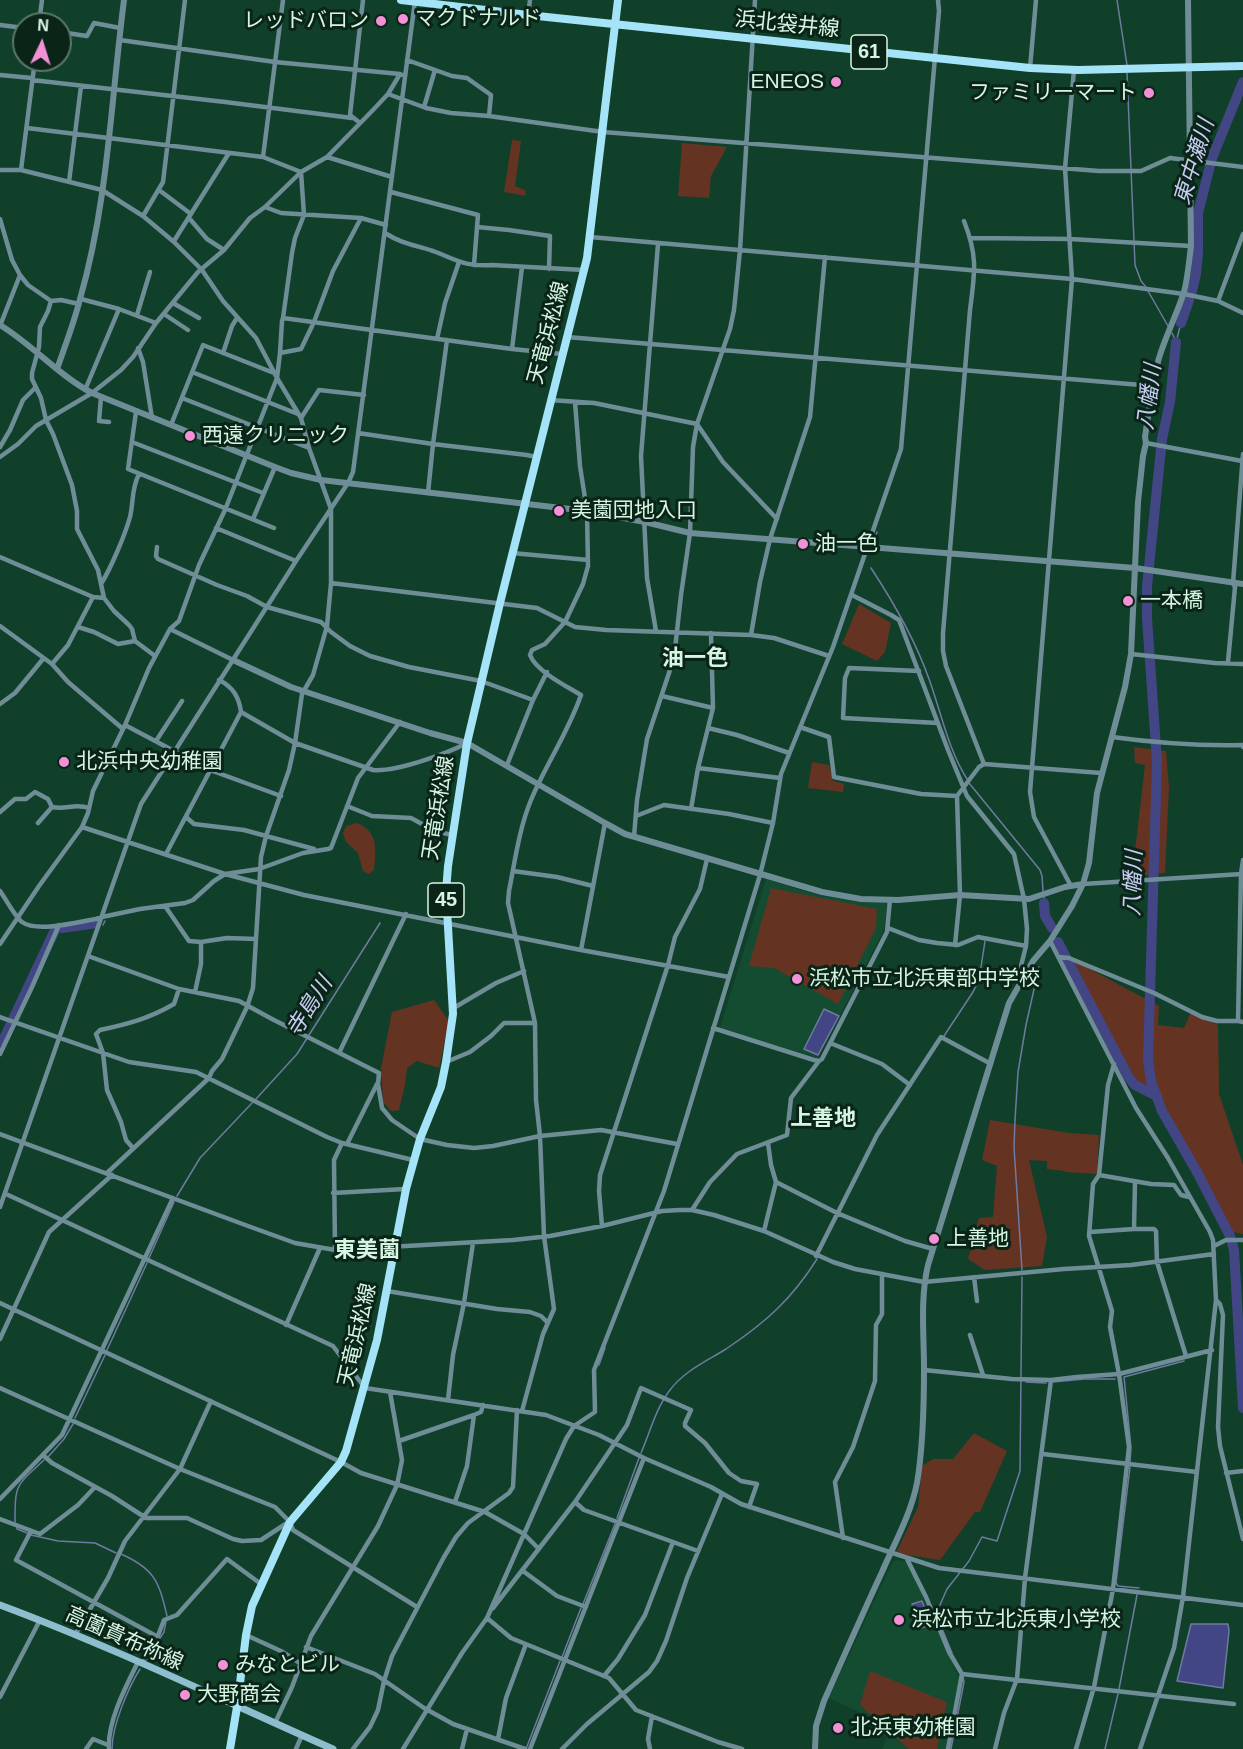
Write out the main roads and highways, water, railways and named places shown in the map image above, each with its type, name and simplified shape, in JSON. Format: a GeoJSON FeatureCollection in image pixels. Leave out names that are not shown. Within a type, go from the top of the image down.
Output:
{"type":"FeatureCollection","features":[{"type":"Feature","properties":{"kind":"main road","name":"浜北袋井線"},"geometry":{"type":"LineString","coordinates":[[401,0],[445,3],[528,15],[754,40],[1030,68],[1074,70],[1243,66]]}},
{"type":"Feature","properties":{"kind":"main road","name":"天竜浜松線"},"geometry":{"type":"LineString","coordinates":[[230,1749],[252,1606],[290,1522],[341,1462],[346,1450],[377,1340],[413,1160],[441,1087],[452,1009],[446,892],[467,743],[512,553],[584,270],[620,0]]}},
{"type":"Feature","properties":{"kind":"main road","name":"高薗貴布祢線"},"geometry":{"type":"LineString","coordinates":[[0,1605],[140,1663],[333,1749]]}},
{"type":"Feature","properties":{"kind":"waterway"},"geometry":{"type":"LineString","coordinates":[[1117,0],[1127,65]]}},
{"type":"Feature","properties":{"kind":"waterway"},"geometry":{"type":"LineString","coordinates":[[1127,73],[1135,265],[1146,287]]}},
{"type":"Feature","properties":{"kind":"waterway","name":"東中瀬川"},"geometry":{"type":"LineString","coordinates":[[1192,291],[1198,252],[1198,213],[1212,158],[1243,82]]}},
{"type":"Feature","properties":{"kind":"waterway"},"geometry":{"type":"LineString","coordinates":[[1148,291],[1168,326]]}},
{"type":"Feature","properties":{"kind":"waterway","name":"東中瀬川"},"geometry":{"type":"LineString","coordinates":[[1181,323],[1189,300]]}},
{"type":"Feature","properties":{"kind":"waterway"},"geometry":{"type":"LineString","coordinates":[[1172,333],[1176,342],[1181,323]]}},
{"type":"Feature","properties":{"kind":"waterway","name":"八幡川"},"geometry":{"type":"LineString","coordinates":[[1176,342],[1170,402],[1162,439],[1147,586],[1147,618],[1157,762],[1148,1059],[1151,1081],[1162,1111],[1197,1172],[1230,1236],[1234,1250],[1243,1408]]}},
{"type":"Feature","properties":{"kind":"waterway"},"geometry":{"type":"LineString","coordinates":[[874,543],[877,532]]}},
{"type":"Feature","properties":{"kind":"waterway"},"geometry":{"type":"LineString","coordinates":[[871,568],[911,636],[929,679],[950,743],[967,779]]}},
{"type":"Feature","properties":{"kind":"waterway"},"geometry":{"type":"LineString","coordinates":[[969,783],[1040,870],[1043,891]]}},
{"type":"Feature","properties":{"kind":"waterway"},"geometry":{"type":"LineString","coordinates":[[1044,895],[1044,903]]}},
{"type":"Feature","properties":{"kind":"waterway"},"geometry":{"type":"LineString","coordinates":[[1044,903],[1045,916],[1052,928]]}},
{"type":"Feature","properties":{"kind":"waterway"},"geometry":{"type":"LineString","coordinates":[[103,925],[105,921]]}},
{"type":"Feature","properties":{"kind":"waterway"},"geometry":{"type":"LineString","coordinates":[[62,928],[96,923]]}},
{"type":"Feature","properties":{"kind":"waterway","name":"寺島川"},"geometry":{"type":"LineString","coordinates":[[256,1099],[297,1054],[380,923]]}},
{"type":"Feature","properties":{"kind":"waterway"},"geometry":{"type":"LineString","coordinates":[[0,1047],[55,930]]}},
{"type":"Feature","properties":{"kind":"waterway"},"geometry":{"type":"LineString","coordinates":[[944,1036],[979,980],[985,941]]}},
{"type":"Feature","properties":{"kind":"waterway"},"geometry":{"type":"LineString","coordinates":[[1058,942],[1129,1078],[1135,1085],[1157,1096]]}},
{"type":"Feature","properties":{"kind":"waterway"},"geometry":{"type":"LineString","coordinates":[[1022,1270],[1014,1147],[1015,1120],[1018,1072],[1039,967]]}},
{"type":"Feature","properties":{"kind":"waterway","name":"寺島川"},"geometry":{"type":"LineString","coordinates":[[177,1196],[200,1158],[252,1103]]}},
{"type":"Feature","properties":{"kind":"waterway","name":"寺島川"},"geometry":{"type":"LineString","coordinates":[[149,1258],[174,1202]]}},
{"type":"Feature","properties":{"kind":"waterway"},"geometry":{"type":"LineString","coordinates":[[641,1453],[661,1404],[676,1383],[765,1320],[788,1298],[817,1259]]}},
{"type":"Feature","properties":{"kind":"waterway","name":"寺島川"},"geometry":{"type":"LineString","coordinates":[[107,1350],[147,1263]]}},
{"type":"Feature","properties":{"kind":"waterway"},"geometry":{"type":"LineString","coordinates":[[952,1653],[936,1614],[947,1589],[969,1561],[982,1537],[997,1541],[1020,1471],[1022,1277]]}},
{"type":"Feature","properties":{"kind":"waterway"},"geometry":{"type":"LineString","coordinates":[[599,1365],[605,1348]]}},
{"type":"Feature","properties":{"kind":"waterway","name":"寺島川"},"geometry":{"type":"LineString","coordinates":[[75,1418],[105,1355]]}},
{"type":"Feature","properties":{"kind":"waterway"},"geometry":{"type":"LineString","coordinates":[[1130,1462],[1131,1448],[1124,1377],[1184,1361]]}},
{"type":"Feature","properties":{"kind":"waterway"},"geometry":{"type":"LineString","coordinates":[[1053,1382],[1115,1379]]}},
{"type":"Feature","properties":{"kind":"waterway"},"geometry":{"type":"LineString","coordinates":[[1026,1382],[1046,1383]]}},
{"type":"Feature","properties":{"kind":"waterway","name":"寺島川"},"geometry":{"type":"LineString","coordinates":[[48,1457],[64,1439],[73,1424]]}},
{"type":"Feature","properties":{"kind":"waterway"},"geometry":{"type":"LineString","coordinates":[[617,1518],[639,1458]]}},
{"type":"Feature","properties":{"kind":"waterway","name":"寺島川"},"geometry":{"type":"LineString","coordinates":[[15,1522],[19,1486],[44,1460]]}},
{"type":"Feature","properties":{"kind":"waterway"},"geometry":{"type":"LineString","coordinates":[[1130,1467],[1116,1583],[1118,1586],[1139,1588]]}},
{"type":"Feature","properties":{"kind":"waterway"},"geometry":{"type":"LineString","coordinates":[[583,1604],[615,1524]]}},
{"type":"Feature","properties":{"kind":"waterway","name":"寺島川"},"geometry":{"type":"LineString","coordinates":[[17,1526],[17,1529],[27,1533]]}},
{"type":"Feature","properties":{"kind":"waterway","name":"寺島川"},"geometry":{"type":"LineString","coordinates":[[31,1535],[58,1541],[95,1543],[116,1553]]}},
{"type":"Feature","properties":{"kind":"waterway","name":"寺島川"},"geometry":{"type":"LineString","coordinates":[[121,1554],[141,1565],[154,1578],[167,1616]]}},
{"type":"Feature","properties":{"kind":"waterway"},"geometry":{"type":"LineString","coordinates":[[1119,1689],[1137,1595]]}},
{"type":"Feature","properties":{"kind":"waterway"},"geometry":{"type":"LineString","coordinates":[[562,1657],[581,1608]]}},
{"type":"Feature","properties":{"kind":"waterway","name":"寺島川"},"geometry":{"type":"LineString","coordinates":[[158,1641],[164,1632],[166,1621]]}},
{"type":"Feature","properties":{"kind":"waterway"},"geometry":{"type":"LineString","coordinates":[[526,1749],[560,1661]]}},
{"type":"Feature","properties":{"kind":"waterway","name":"寺島川"},"geometry":{"type":"LineString","coordinates":[[112,1749],[115,1729],[122,1708],[140,1669]]}},
{"type":"Feature","properties":{"kind":"waterway"},"geometry":{"type":"LineString","coordinates":[[951,1749],[964,1682],[963,1677]]}},
{"type":"Feature","properties":{"kind":"waterway"},"geometry":{"type":"LineString","coordinates":[[1105,1749],[1118,1694]]}},
{"type":"Feature","properties":{"kind":"place","name":"マクドナルド"},"geometry":{"type":"Point","coordinates":[403,19]}},
{"type":"Feature","properties":{"kind":"place","name":"レッドバロン"},"geometry":{"type":"Point","coordinates":[381,21]}},
{"type":"Feature","properties":{"kind":"place","name":"ENEOS"},"geometry":{"type":"Point","coordinates":[836,82]}},
{"type":"Feature","properties":{"kind":"place","name":"ファミリーマート"},"geometry":{"type":"Point","coordinates":[1149,93]}},
{"type":"Feature","properties":{"kind":"place","name":"西遠クリニック"},"geometry":{"type":"Point","coordinates":[190,436]}},
{"type":"Feature","properties":{"kind":"place","name":"美薗団地入口"},"geometry":{"type":"Point","coordinates":[559,511]}},
{"type":"Feature","properties":{"kind":"place","name":"油一色"},"geometry":{"type":"Point","coordinates":[803,544]}},
{"type":"Feature","properties":{"kind":"place","name":"一本橋"},"geometry":{"type":"Point","coordinates":[1128,601]}},
{"type":"Feature","properties":{"kind":"place","name":"北浜中央幼稚園"},"geometry":{"type":"Point","coordinates":[64,762]}},
{"type":"Feature","properties":{"kind":"place","name":"浜松市立北浜東部中学校"},"geometry":{"type":"Point","coordinates":[797,979]}},
{"type":"Feature","properties":{"kind":"place","name":"上善地"},"geometry":{"type":"Point","coordinates":[934,1239]}},
{"type":"Feature","properties":{"kind":"place","name":"浜松市立北浜東小学校"},"geometry":{"type":"Point","coordinates":[899,1620]}},
{"type":"Feature","properties":{"kind":"place","name":"みなとビル"},"geometry":{"type":"Point","coordinates":[223,1665]}},
{"type":"Feature","properties":{"kind":"place","name":"大野商会"},"geometry":{"type":"Point","coordinates":[185,1695]}},
{"type":"Feature","properties":{"kind":"place","name":"北浜東幼稚園"},"geometry":{"type":"Point","coordinates":[838,1728]}},
{"type":"Feature","properties":{"kind":"district","name":"油一色"},"geometry":{"type":"Point","coordinates":[695,659]}},
{"type":"Feature","properties":{"kind":"district","name":"上善地"},"geometry":{"type":"Point","coordinates":[823,1119]}},
{"type":"Feature","properties":{"kind":"district","name":"東美薗"},"geometry":{"type":"Point","coordinates":[367,1251]}}]}
